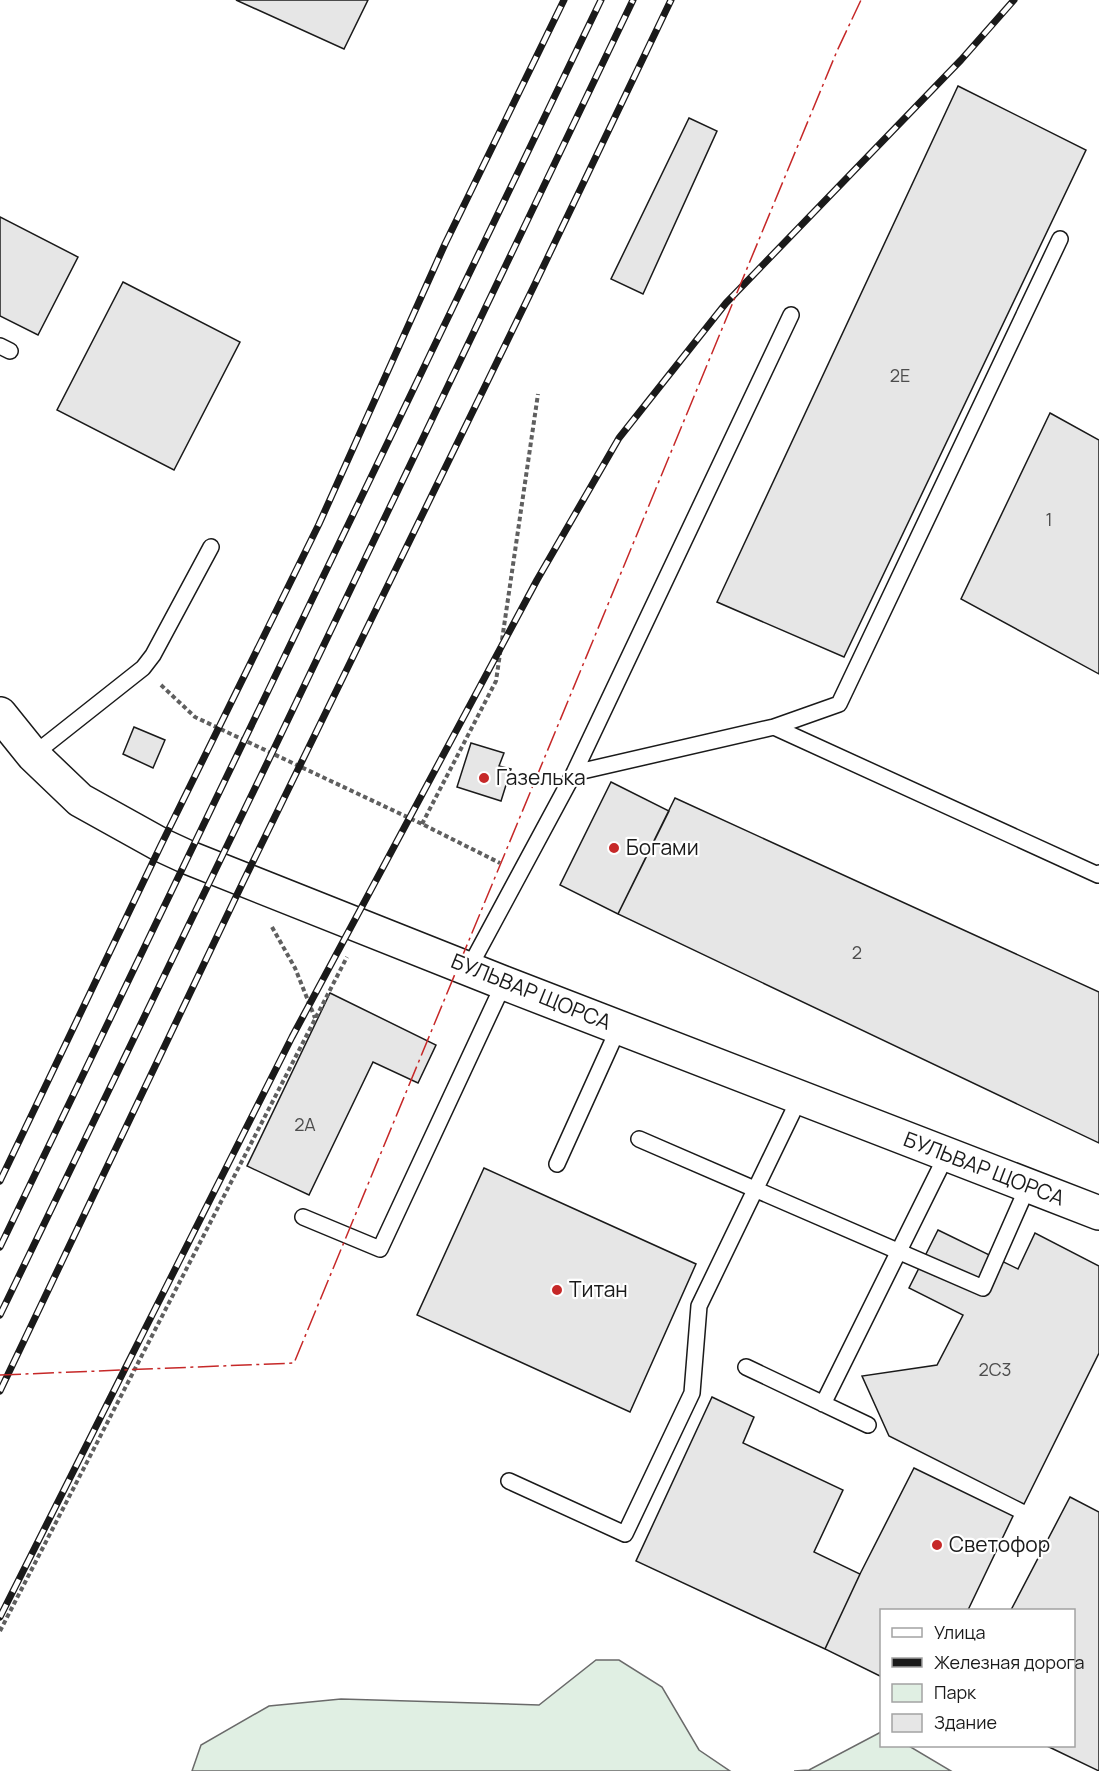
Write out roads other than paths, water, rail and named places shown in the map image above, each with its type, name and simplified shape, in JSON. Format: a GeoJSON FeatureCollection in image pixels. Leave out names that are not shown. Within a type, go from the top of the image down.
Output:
{"type":"FeatureCollection","features":[{"type":"Feature","properties":{"kind":"main road","name":"БУЛЬВАР ЩОРСА"},"geometry":{"type":"LineString","coordinates":[[0,714],[33,755],[80,800],[161,845],[215,870],[1099,1213]]}},
{"type":"Feature","properties":{"kind":"lane"},"geometry":{"type":"LineString","coordinates":[[574,773],[774,727],[839,704],[1060,239]]}},
{"type":"Feature","properties":{"kind":"lane"},"geometry":{"type":"LineString","coordinates":[[469,968],[574,773],[791,315]]}},
{"type":"Feature","properties":{"kind":"lane"},"geometry":{"type":"LineString","coordinates":[[33,755],[143,668],[153,655],[211,547]]}},
{"type":"Feature","properties":{"kind":"lane"},"geometry":{"type":"LineString","coordinates":[[774,727],[1098,875],[1099,873]]}},
{"type":"Feature","properties":{"kind":"lane"},"geometry":{"type":"LineString","coordinates":[[303,1217],[380,1249],[504,983]]}},
{"type":"Feature","properties":{"kind":"lane"},"geometry":{"type":"LineString","coordinates":[[556,1164],[619,1027]]}},
{"type":"Feature","properties":{"kind":"lane"},"geometry":{"type":"LineString","coordinates":[[509,1481],[625,1534],[692,1393],[699,1306],[800,1097]]}},
{"type":"Feature","properties":{"kind":"lane"},"geometry":{"type":"LineString","coordinates":[[639,1139],[983,1288],[1028,1186]]}},
{"type":"Feature","properties":{"kind":"lane"},"geometry":{"type":"LineString","coordinates":[[823,1404],[947,1154]]}},
{"type":"Feature","properties":{"kind":"lane"},"geometry":{"type":"LineString","coordinates":[[746,1367],[868,1425]]}},
{"type":"Feature","properties":{"kind":"railway"},"geometry":{"type":"LineString","coordinates":[[0,1181],[161,845],[319,524],[445,244],[564,0]]}},
{"type":"Feature","properties":{"kind":"railway"},"geometry":{"type":"LineString","coordinates":[[0,1247],[601,0]]}},
{"type":"Feature","properties":{"kind":"railway"},"geometry":{"type":"LineString","coordinates":[[0,1315],[633,0]]}},
{"type":"Feature","properties":{"kind":"railway"},"geometry":{"type":"LineString","coordinates":[[0,1391],[244,880],[671,0]]}},
{"type":"Feature","properties":{"kind":"railway"},"geometry":{"type":"LineString","coordinates":[[0,1617],[292,1037],[537,580],[619,438],[726,303],[961,60],[1014,0]]}},
{"type":"Feature","properties":{"kind":"place","name":"Газелька"},"geometry":{"type":"Point","coordinates":[484,778]}},
{"type":"Feature","properties":{"kind":"place","name":"Богами"},"geometry":{"type":"Point","coordinates":[614,848]}},
{"type":"Feature","properties":{"kind":"place","name":"Титан"},"geometry":{"type":"Point","coordinates":[557,1290]}},
{"type":"Feature","properties":{"kind":"place","name":"Светофор"},"geometry":{"type":"Point","coordinates":[937,1545]}}]}
